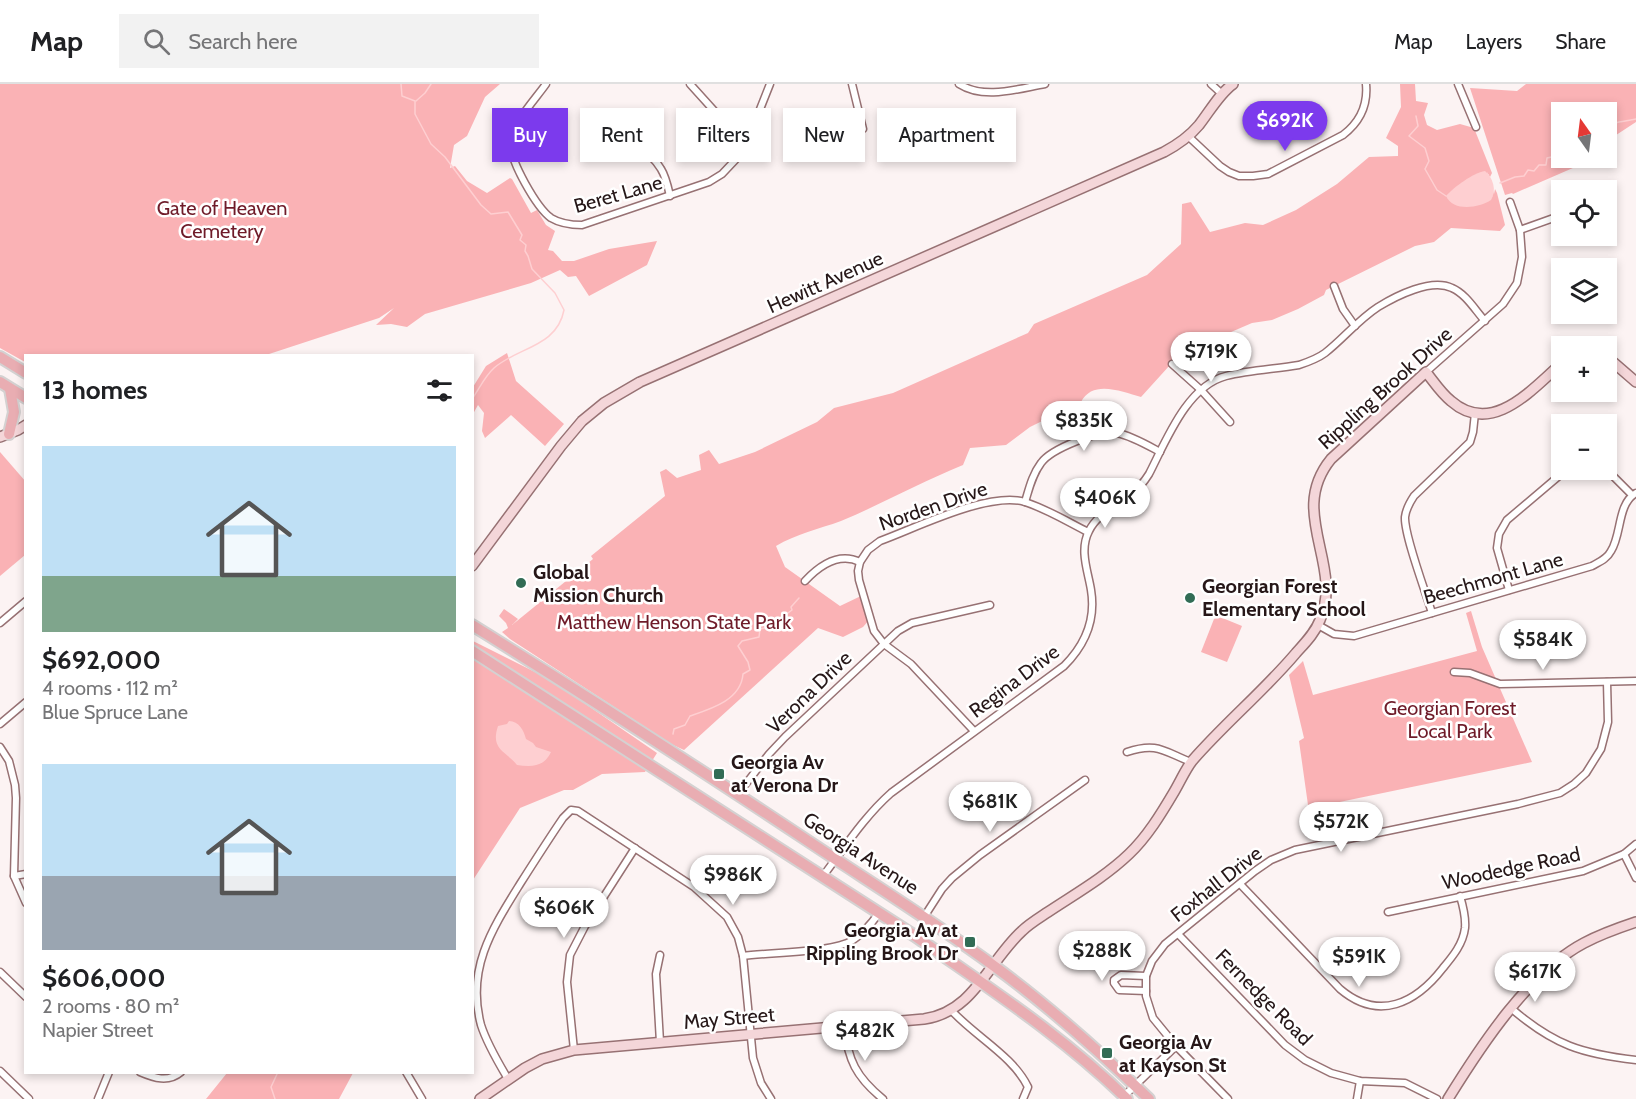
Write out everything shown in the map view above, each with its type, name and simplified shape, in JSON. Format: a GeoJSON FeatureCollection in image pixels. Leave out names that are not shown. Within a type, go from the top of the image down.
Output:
{"type":"FeatureCollection","features":[{"type":"Feature","properties":{"kind":"main road"},"geometry":{"type":"LineString","coordinates":[[0,357],[24,372]]}},
{"type":"Feature","properties":{"kind":"main road"},"geometry":{"type":"LineString","coordinates":[[5,386],[24,397]]}},
{"type":"Feature","properties":{"kind":"main road"},"geometry":{"type":"LineString","coordinates":[[4,435],[14,412],[5,386]]}},
{"type":"Feature","properties":{"kind":"main road","name":"Georgia Avenue"},"geometry":{"type":"LineString","coordinates":[[474,626],[560,678],[924,916],[993,965],[1090,1044],[1149,1099]]}},
{"type":"Feature","properties":{"kind":"main road","name":"Georgia Avenue"},"geometry":{"type":"LineString","coordinates":[[474,652],[823,876],[981,981],[1045,1029],[1124,1098]]}},
{"type":"Feature","properties":{"kind":"street","name":"Beret Lane"},"geometry":{"type":"LineString","coordinates":[[546,84],[512,135],[511,154],[519,172],[550,218],[567,225],[582,225],[709,182],[722,174],[733,162]]}},
{"type":"Feature","properties":{"kind":"street"},"geometry":{"type":"LineString","coordinates":[[690,84],[712,108]]}},
{"type":"Feature","properties":{"kind":"street","name":"Beret Lane"},"geometry":{"type":"LineString","coordinates":[[760,108],[770,84]]}},
{"type":"Feature","properties":{"kind":"street"},"geometry":{"type":"LineString","coordinates":[[852,84],[858,108]]}},
{"type":"Feature","properties":{"kind":"street"},"geometry":{"type":"LineString","coordinates":[[958,84],[967,90],[981,93],[1045,84]]}},
{"type":"Feature","properties":{"kind":"street"},"geometry":{"type":"LineString","coordinates":[[1211,84],[1222,94]]}},
{"type":"Feature","properties":{"kind":"street","name":"Hewitt Avenue"},"geometry":{"type":"LineString","coordinates":[[474,563],[582,421],[618,393],[1164,152],[1178,144],[1197,127],[1222,94],[1233,84]]}},
{"type":"Feature","properties":{"kind":"street"},"geometry":{"type":"LineString","coordinates":[[1188,135],[1229,172],[1246,176],[1268,174],[1353,128],[1362,114],[1367,94],[1366,84]]}},
{"type":"Feature","properties":{"kind":"street"},"geometry":{"type":"LineString","coordinates":[[1458,84],[1476,127]]}},
{"type":"Feature","properties":{"kind":"street"},"geometry":{"type":"LineString","coordinates":[[656,162],[663,174],[670,196]]}},
{"type":"Feature","properties":{"kind":"street","name":"Rippling Brook Drive"},"geometry":{"type":"LineString","coordinates":[[981,981],[1010,942],[1024,928],[1130,853],[1160,816],[1191,762],[1278,675],[1318,625],[1324,610],[1327,590],[1325,570],[1313,520],[1314,496],[1320,477],[1331,459],[1503,304],[1517,283],[1522,257],[1520,230],[1510,202]]}},
{"type":"Feature","properties":{"kind":"street"},"geometry":{"type":"LineString","coordinates":[[1520,230],[1551,219]]}},
{"type":"Feature","properties":{"kind":"street"},"geometry":{"type":"LineString","coordinates":[[1088,532],[1101,515],[1142,484],[1185,408],[1211,382],[1226,376],[1299,365],[1310,361],[1323,354],[1377,308],[1428,285],[1443,285],[1462,294],[1485,321]]}},
{"type":"Feature","properties":{"kind":"street"},"geometry":{"type":"LineString","coordinates":[[1334,286],[1343,309],[1355,326]]}},
{"type":"Feature","properties":{"kind":"street"},"geometry":{"type":"LineString","coordinates":[[1172,364],[1201,390],[1230,422]]}},
{"type":"Feature","properties":{"kind":"street"},"geometry":{"type":"LineString","coordinates":[[1617,366],[1636,382]]}},
{"type":"Feature","properties":{"kind":"street"},"geometry":{"type":"LineString","coordinates":[[1426,372],[1452,402],[1475,413],[1492,413],[1511,407],[1551,372]]}},
{"type":"Feature","properties":{"kind":"street"},"geometry":{"type":"LineString","coordinates":[[1432,613],[1408,536],[1405,518],[1414,495],[1470,442],[1475,413]]}},
{"type":"Feature","properties":{"kind":"street"},"geometry":{"type":"LineString","coordinates":[[4,435],[24,425]]}},
{"type":"Feature","properties":{"kind":"street"},"geometry":{"type":"LineString","coordinates":[[1025,502],[1033,475],[1049,455],[1096,434],[1116,432],[1160,452]]}},
{"type":"Feature","properties":{"kind":"street"},"geometry":{"type":"LineString","coordinates":[[1509,590],[1497,548],[1499,534],[1508,520],[1554,480]]}},
{"type":"Feature","properties":{"kind":"street"},"geometry":{"type":"LineString","coordinates":[[1616,480],[1634,494]]}},
{"type":"Feature","properties":{"kind":"street","name":"Beechmont Lane"},"geometry":{"type":"LineString","coordinates":[[1318,625],[1334,634],[1354,636],[1592,566],[1604,560],[1615,544],[1625,507],[1634,494]]}},
{"type":"Feature","properties":{"kind":"street","name":"Norden Drive"},"geometry":{"type":"LineString","coordinates":[[860,562],[868,550],[880,541],[978,504],[1004,500],[1025,502],[1088,532]]}},
{"type":"Feature","properties":{"kind":"street","name":"Regina Drive"},"geometry":{"type":"LineString","coordinates":[[823,876],[875,807],[1064,666],[1082,645],[1089,630],[1093,609],[1085,564],[1085,543],[1088,532]]}},
{"type":"Feature","properties":{"kind":"street"},"geometry":{"type":"LineString","coordinates":[[805,581],[825,563],[845,559],[860,562],[859,580],[874,631],[884,644],[911,664],[974,731]]}},
{"type":"Feature","properties":{"kind":"street"},"geometry":{"type":"LineString","coordinates":[[0,623],[24,603]]}},
{"type":"Feature","properties":{"kind":"street","name":"Verona Drive"},"geometry":{"type":"LineString","coordinates":[[738,794],[785,737],[898,631],[912,623],[990,605]]}},
{"type":"Feature","properties":{"kind":"street"},"geometry":{"type":"LineString","coordinates":[[1454,672],[1470,673],[1500,684],[1636,681]]}},
{"type":"Feature","properties":{"kind":"street","name":"Foxhall Drive"},"geometry":{"type":"LineString","coordinates":[[1228,1099],[1176,1046],[1153,1018],[1146,991],[1146,976],[1157,952],[1255,871],[1271,860],[1296,850],[1518,804],[1560,793],[1586,773],[1601,749],[1608,722],[1607,682]]}},
{"type":"Feature","properties":{"kind":"street"},"geometry":{"type":"LineString","coordinates":[[0,724],[24,704]]}},
{"type":"Feature","properties":{"kind":"street"},"geometry":{"type":"LineString","coordinates":[[1127,752],[1144,746],[1155,747],[1191,762]]}},
{"type":"Feature","properties":{"kind":"street"},"geometry":{"type":"LineString","coordinates":[[0,747],[9,761],[16,798],[14,876],[24,898]]}},
{"type":"Feature","properties":{"kind":"street"},"geometry":{"type":"LineString","coordinates":[[924,916],[952,878],[980,855],[1085,780]]}},
{"type":"Feature","properties":{"kind":"street"},"geometry":{"type":"LineString","coordinates":[[508,1079],[482,1026],[477,999],[478,969],[486,942],[495,923],[562,818],[571,810],[578,811],[694,887],[727,917],[738,937],[743,956],[753,1058],[761,1083],[769,1098]]}},
{"type":"Feature","properties":{"kind":"street","name":"Woodedge Road"},"geometry":{"type":"LineString","coordinates":[[1389,912],[1583,871],[1624,854],[1636,844]]}},
{"type":"Feature","properties":{"kind":"street"},"geometry":{"type":"LineString","coordinates":[[574,1050],[567,982],[570,955],[634,848]]}},
{"type":"Feature","properties":{"kind":"street"},"geometry":{"type":"LineString","coordinates":[[1624,854],[1636,878]]}},
{"type":"Feature","properties":{"kind":"street"},"geometry":{"type":"LineString","coordinates":[[14,876],[24,874]]}},
{"type":"Feature","properties":{"kind":"street"},"geometry":{"type":"LineString","coordinates":[[1240,884],[1340,989],[1348,996],[1375,1006],[1395,1005],[1419,994],[1430,985],[1453,957],[1462,941],[1465,927],[1460,896]]}},
{"type":"Feature","properties":{"kind":"street"},"geometry":{"type":"LineString","coordinates":[[743,956],[837,947],[852,941],[868,928],[879,913]]}},
{"type":"Feature","properties":{"kind":"street"},"geometry":{"type":"LineString","coordinates":[[1448,1099],[1470,1064],[1540,975],[1573,950],[1608,932],[1636,922]]}},
{"type":"Feature","properties":{"kind":"street","name":"Fernedge Road"},"geometry":{"type":"LineString","coordinates":[[1178,934],[1285,1045],[1305,1060],[1331,1073],[1360,1081],[1405,1083],[1437,1099]]}},
{"type":"Feature","properties":{"kind":"street"},"geometry":{"type":"LineString","coordinates":[[660,954],[656,974],[660,1042]]}},
{"type":"Feature","properties":{"kind":"street"},"geometry":{"type":"LineString","coordinates":[[0,972],[24,995]]}},
{"type":"Feature","properties":{"kind":"street"},"geometry":{"type":"LineString","coordinates":[[1146,976],[1120,975],[1114,983],[1123,991],[1146,991]]}},
{"type":"Feature","properties":{"kind":"street","name":"May Street"},"geometry":{"type":"LineString","coordinates":[[480,1099],[542,1059],[574,1050],[935,1018],[952,1011],[981,981]]}},
{"type":"Feature","properties":{"kind":"street"},"geometry":{"type":"LineString","coordinates":[[1512,1009],[1544,1035],[1567,1046],[1603,1056],[1636,1060]]}},
{"type":"Feature","properties":{"kind":"street"},"geometry":{"type":"LineString","coordinates":[[952,1011],[968,1028],[1022,1074],[1028,1087],[1023,1099]]}},
{"type":"Feature","properties":{"kind":"street"},"geometry":{"type":"LineString","coordinates":[[844,1026],[848,1055],[857,1074],[883,1099]]}},
{"type":"Feature","properties":{"kind":"street"},"geometry":{"type":"LineString","coordinates":[[1124,1098],[1176,1046]]}},
{"type":"Feature","properties":{"kind":"street"},"geometry":{"type":"LineString","coordinates":[[0,1071],[29,1099]]}},
{"type":"Feature","properties":{"kind":"street"},"geometry":{"type":"LineString","coordinates":[[98,1099],[109,1074]]}},
{"type":"Feature","properties":{"kind":"street"},"geometry":{"type":"LineString","coordinates":[[145,1074],[159,1079],[180,1074]]}},
{"type":"Feature","properties":{"kind":"street"},"geometry":{"type":"LineString","coordinates":[[407,1074],[422,1099]]}},
{"type":"Feature","properties":{"kind":"street"},"geometry":{"type":"LineString","coordinates":[[1357,1099],[1360,1081]]}},
{"type":"Feature","properties":{"kind":"green space","name":"Gate of Heaven Cemetery"},"geometry":{"type":"Polygon","coordinates":[[[0,84],[500,84],[485,97],[467,136],[454,145],[450,168],[455,166],[467,181],[487,193],[510,178],[512,179],[531,213],[537,210],[546,225],[555,231],[548,250],[553,251],[562,261],[574,261],[609,249],[657,241],[647,265],[589,296],[576,276],[568,277],[560,270],[531,283],[425,314],[407,327],[391,324],[376,325],[394,308],[379,318],[269,354],[24,354],[24,361],[0,348],[0,84]]]}},
{"type":"Feature","properties":{"kind":"green space","name":"Matthew Henson State Park"},"geometry":{"type":"Polygon","coordinates":[[[1400,84],[1415,84],[1416,101],[1428,103],[1424,115],[1427,125],[1437,130],[1460,124],[1474,128],[1492,173],[1490,177],[1487,172],[1494,194],[1495,189],[1497,193],[1505,225],[1500,231],[1451,228],[1434,242],[1415,246],[1326,290],[1324,295],[1298,309],[1272,320],[1252,323],[1180,354],[1141,397],[1117,390],[1093,391],[1081,402],[1030,427],[1006,445],[970,448],[963,465],[841,521],[776,546],[785,567],[840,606],[863,595],[870,619],[863,627],[843,637],[818,628],[684,750],[671,744],[502,632],[508,628],[499,616],[504,609],[518,619],[512,625],[593,559],[591,556],[665,496],[660,472],[666,469],[677,478],[701,470],[699,455],[709,450],[719,464],[755,452],[817,422],[834,408],[893,393],[1028,333],[1034,324],[1147,275],[1181,244],[1182,204],[1191,202],[1210,232],[1245,223],[1263,225],[1296,210],[1337,184],[1369,157],[1398,156],[1398,146],[1386,138],[1401,107],[1400,84]]]}},
{"type":"Feature","properties":{"kind":"green space"},"geometry":{"type":"Polygon","coordinates":[[[1526,84],[1636,84],[1636,122],[1617,134],[1617,102],[1551,102],[1551,168],[1573,168],[1513,194],[1505,195],[1470,88],[1517,91],[1526,84]]]}},
{"type":"Feature","properties":{"kind":"green space"},"geometry":{"type":"Polygon","coordinates":[[[507,353],[516,381],[564,424],[545,446],[511,415],[485,438],[482,431],[484,413],[478,405],[474,412],[474,385],[486,366],[507,353]]]}},
{"type":"Feature","properties":{"kind":"green space"},"geometry":{"type":"Polygon","coordinates":[[[0,452],[24,480],[24,556],[0,576],[0,452]]]}},
{"type":"Feature","properties":{"kind":"green space","name":"Georgian Forest Local Park"},"geometry":{"type":"Polygon","coordinates":[[[1471,611],[1482,647],[1532,762],[1324,807],[1315,803],[1308,805],[1299,741],[1304,738],[1289,675],[1303,661],[1313,695],[1477,651],[1466,613],[1471,611]]]}},
{"type":"Feature","properties":{"kind":"green space"},"geometry":{"type":"Polygon","coordinates":[[[1220,617],[1242,626],[1227,662],[1201,652],[1214,619],[1220,617]]]}},
{"type":"Feature","properties":{"kind":"green space","name":"Matthew Henson State Park"},"geometry":{"type":"Polygon","coordinates":[[[474,642],[549,679],[657,753],[645,772],[602,774],[573,790],[564,790],[520,808],[474,878],[474,642]]]}},
{"type":"Feature","properties":{"kind":"green space"},"geometry":{"type":"Polygon","coordinates":[[[226,1074],[352,1074],[339,1099],[206,1099],[226,1074]]]}},
{"type":"Feature","properties":{"kind":"shaded area"},"geometry":{"type":"Polygon","coordinates":[[[1485,171],[1493,184],[1494,192],[1491,200],[1467,207],[1454,205],[1449,201],[1446,196],[1454,189],[1469,177],[1485,171]]]}},
{"type":"Feature","properties":{"kind":"shaded area"},"geometry":{"type":"Polygon","coordinates":[[[509,721],[518,725],[526,739],[536,747],[551,752],[545,761],[533,766],[517,765],[500,749],[496,740],[498,726],[507,724],[509,721]]]}},
{"type":"Feature","properties":{"kind":"waterway"},"geometry":{"type":"LineString","coordinates":[[401,84],[402,96],[415,101],[415,114],[431,144],[445,157],[481,205],[491,214],[508,212],[522,235],[520,240],[526,245],[525,251],[532,269],[555,293],[564,310],[553,332],[545,339],[494,368],[474,396]]}},
{"type":"Feature","properties":{"kind":"waterway"},"geometry":{"type":"LineString","coordinates":[[416,101],[431,84]]}},
{"type":"Feature","properties":{"kind":"waterway"},"geometry":{"type":"LineString","coordinates":[[1416,116],[1418,126],[1409,136],[1425,148],[1429,161],[1425,169],[1437,190],[1446,196]]}},
{"type":"Feature","properties":{"kind":"waterway"},"geometry":{"type":"LineString","coordinates":[[1617,122],[1636,119]]}},
{"type":"Feature","properties":{"kind":"waterway"},"geometry":{"type":"LineString","coordinates":[[1500,183],[1524,176],[1528,170],[1534,171],[1539,165],[1546,165],[1547,158],[1551,157]]}},
{"type":"Feature","properties":{"kind":"waterway"},"geometry":{"type":"LineString","coordinates":[[673,734],[674,729],[685,725],[690,716],[724,702],[737,691],[743,674],[750,670],[738,646],[742,641],[759,637],[760,629],[781,623],[799,598]]}},
{"type":"Feature","properties":{"kind":"waterway"},"geometry":{"type":"LineString","coordinates":[[275,1099],[271,1087],[277,1074]]}},
{"type":"Feature","properties":{"kind":"place","name":"Global Mission Church"},"geometry":{"type":"Point","coordinates":[521,583]}},
{"type":"Feature","properties":{"kind":"place","name":"Georgian Forest Elementary School"},"geometry":{"type":"Point","coordinates":[1190,598]}},
{"type":"Feature","properties":{"kind":"place","name":"Georgia Av at Verona Dr"},"geometry":{"type":"Point","coordinates":[719,774]}},
{"type":"Feature","properties":{"kind":"place","name":"Georgia Av at Rippling Brook Dr"},"geometry":{"type":"Point","coordinates":[970,942]}},
{"type":"Feature","properties":{"kind":"place","name":"Georgia Av at Kayson St"},"geometry":{"type":"Point","coordinates":[1107,1053]}}]}
